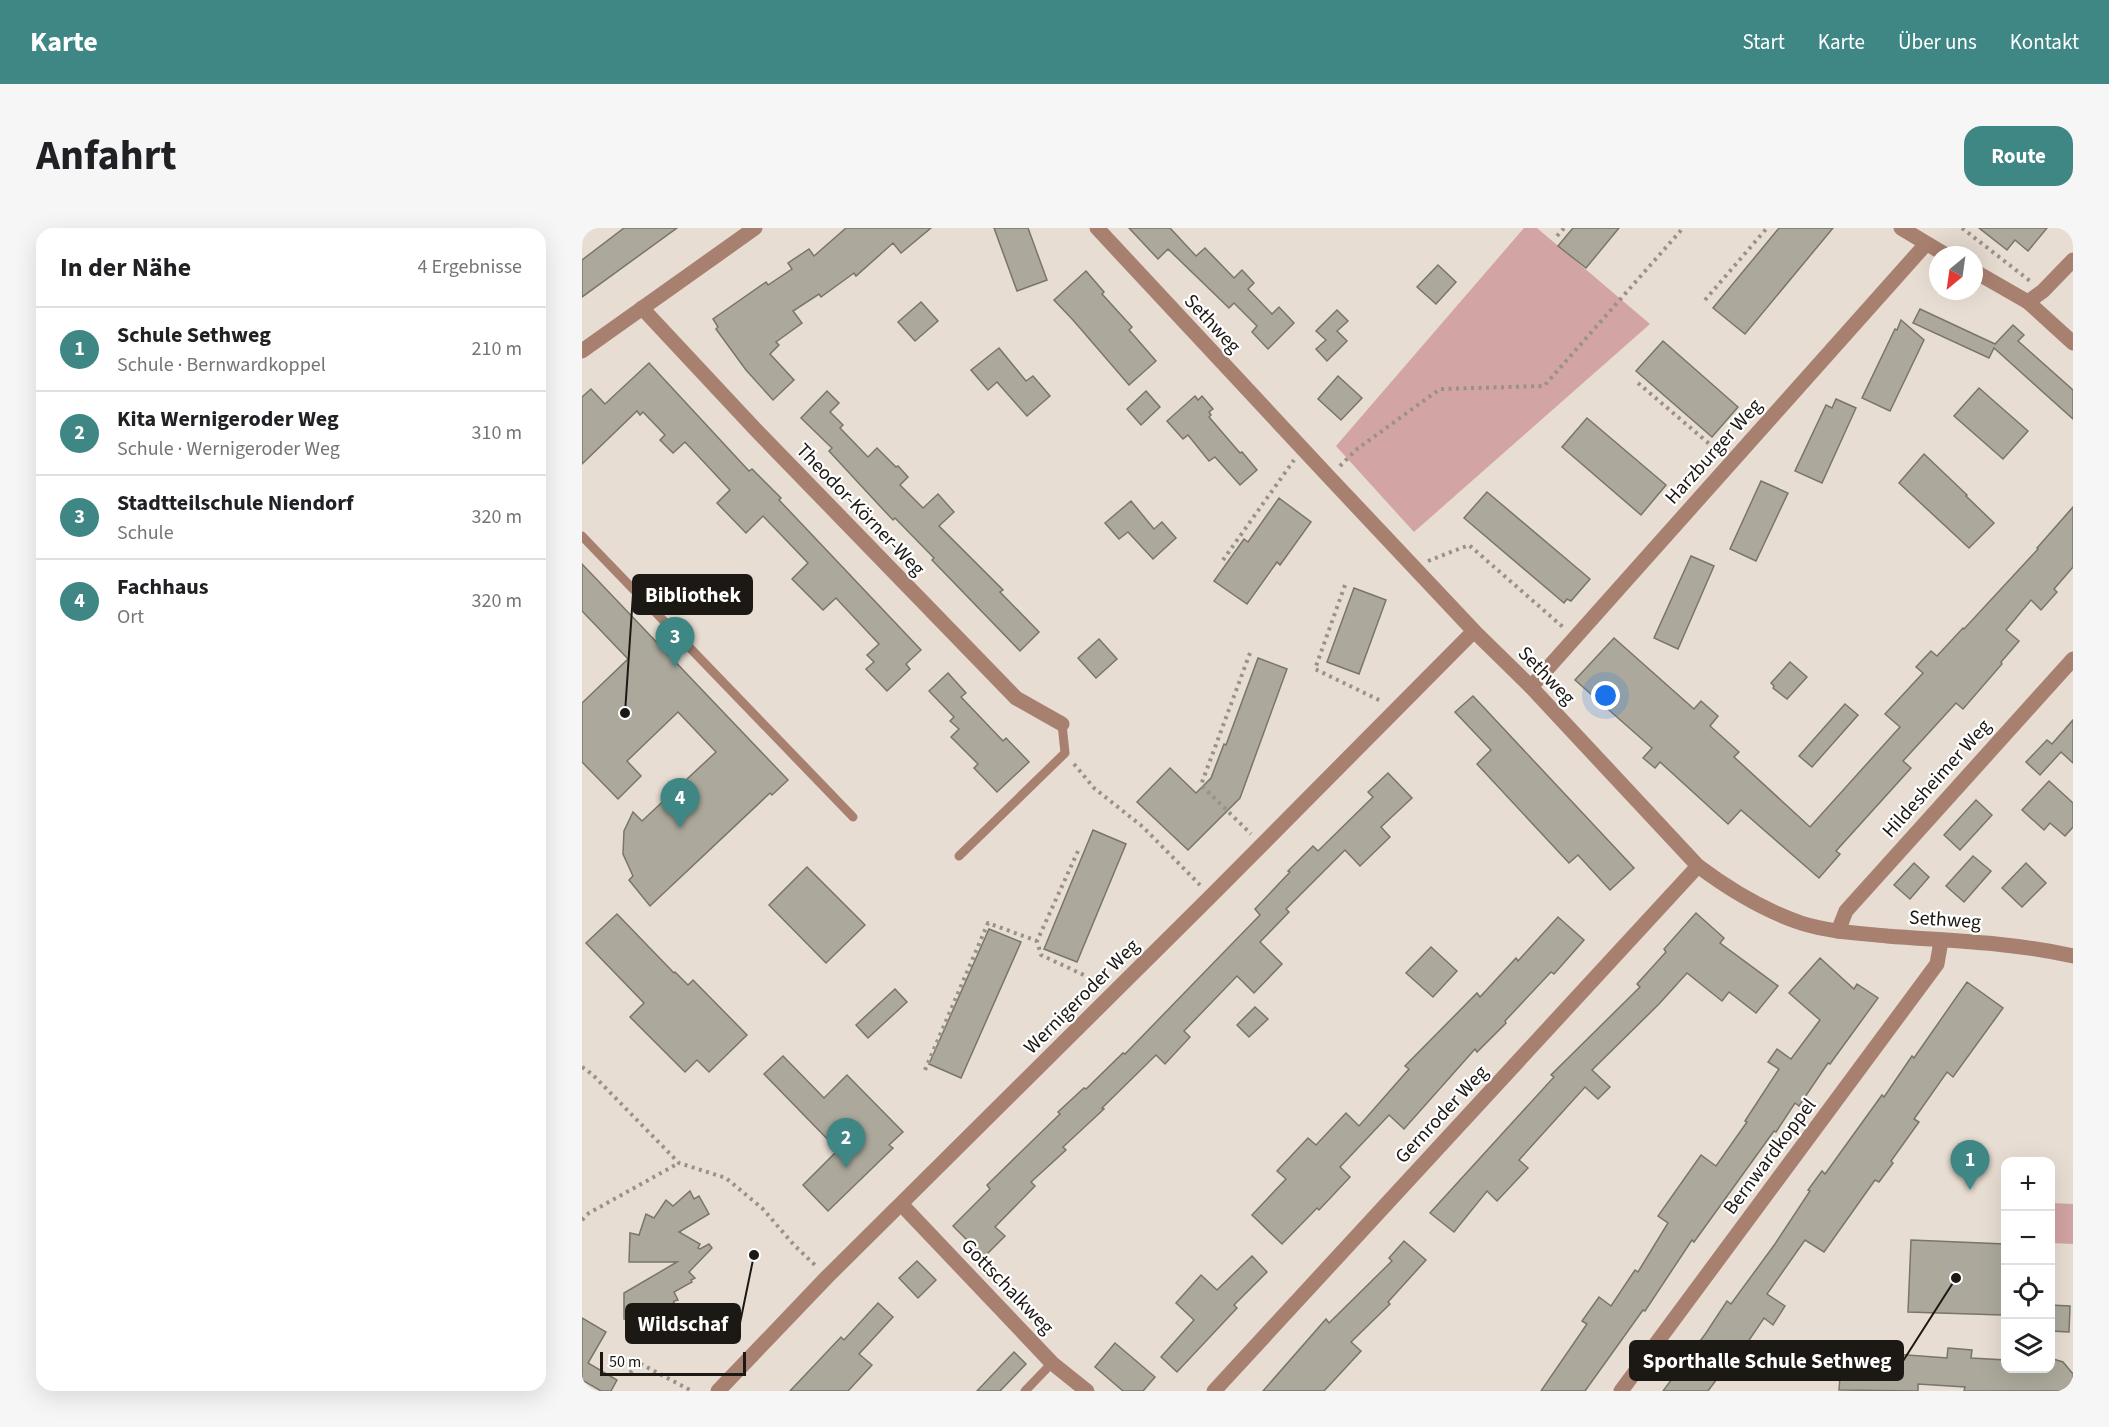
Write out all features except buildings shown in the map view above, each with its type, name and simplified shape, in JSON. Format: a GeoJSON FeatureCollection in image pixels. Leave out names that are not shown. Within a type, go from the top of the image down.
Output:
{"type":"FeatureCollection","features":[{"type":"Feature","properties":{"kind":"street"},"geometry":{"type":"LineString","coordinates":[[582,351],[755,228]]}},
{"type":"Feature","properties":{"kind":"street","name":"Sethweg"},"geometry":{"type":"LineString","coordinates":[[1097,228],[1474,631],[1531,687],[1698,866],[1725,887],[1766,909],[1803,923],[1838,931],[2013,945],[2073,956]]}},
{"type":"Feature","properties":{"kind":"street"},"geometry":{"type":"LineString","coordinates":[[1900,228],[1930,246]]}},
{"type":"Feature","properties":{"kind":"street","name":"Harzburger Weg"},"geometry":{"type":"LineString","coordinates":[[1531,687],[1926,244]]}},
{"type":"Feature","properties":{"kind":"street"},"geometry":{"type":"LineString","coordinates":[[2028,302],[2043,291],[2073,260]]}},
{"type":"Feature","properties":{"kind":"street"},"geometry":{"type":"LineString","coordinates":[[1983,276],[2028,302],[2073,343]]}},
{"type":"Feature","properties":{"kind":"street","name":"Theodor-Körner-Weg"},"geometry":{"type":"LineString","coordinates":[[642,308],[764,438],[1016,698],[1062,724]]}},
{"type":"Feature","properties":{"kind":"street","name":"Wernigeroder Weg"},"geometry":{"type":"LineString","coordinates":[[718,1391],[827,1277],[1212,896],[1474,631]]}},
{"type":"Feature","properties":{"kind":"street","name":"Hildesheimer Weg"},"geometry":{"type":"LineString","coordinates":[[1838,931],[1846,911],[2073,659]]}},
{"type":"Feature","properties":{"kind":"street","name":"Gernroder Weg"},"geometry":{"type":"LineString","coordinates":[[1214,1391],[1698,866]]}},
{"type":"Feature","properties":{"kind":"street","name":"Bernwardkoppel"},"geometry":{"type":"LineString","coordinates":[[1621,1391],[1937,964],[1941,941]]}},
{"type":"Feature","properties":{"kind":"street","name":"Gottschalkweg"},"geometry":{"type":"LineString","coordinates":[[902,1205],[1052,1363],[1087,1391]]}},
{"type":"Feature","properties":{"kind":"lane"},"geometry":{"type":"LineString","coordinates":[[582,536],[853,817]]}},
{"type":"Feature","properties":{"kind":"lane"},"geometry":{"type":"LineString","coordinates":[[959,856],[1065,753],[1062,724]]}},
{"type":"Feature","properties":{"kind":"lane"},"geometry":{"type":"LineString","coordinates":[[1025,1391],[1052,1363]]}},
{"type":"Feature","properties":{"kind":"path"},"geometry":{"type":"LineString","coordinates":[[1557,236],[1564,228]]}},
{"type":"Feature","properties":{"kind":"path"},"geometry":{"type":"LineString","coordinates":[[1329,477],[1357,449],[1440,389],[1544,386],[1683,228]]}},
{"type":"Feature","properties":{"kind":"path"},"geometry":{"type":"LineString","coordinates":[[1705,300],[1767,228]]}},
{"type":"Feature","properties":{"kind":"path"},"geometry":{"type":"LineString","coordinates":[[1962,228],[2043,291]]}},
{"type":"Feature","properties":{"kind":"path"},"geometry":{"type":"LineString","coordinates":[[1638,383],[1731,462]]}},
{"type":"Feature","properties":{"kind":"path"},"geometry":{"type":"LineString","coordinates":[[1223,560],[1302,449]]}},
{"type":"Feature","properties":{"kind":"path"},"geometry":{"type":"LineString","coordinates":[[1414,567],[1469,545],[1575,638]]}},
{"type":"Feature","properties":{"kind":"path"},"geometry":{"type":"LineString","coordinates":[[1345,585],[1315,669],[1397,708]]}},
{"type":"Feature","properties":{"kind":"path"},"geometry":{"type":"LineString","coordinates":[[1250,652],[1201,785],[1262,845]]}},
{"type":"Feature","properties":{"kind":"path"},"geometry":{"type":"LineString","coordinates":[[1065,753],[1094,788],[1143,827],[1212,896]]}},
{"type":"Feature","properties":{"kind":"path"},"geometry":{"type":"LineString","coordinates":[[1078,851],[1037,941],[1041,955],[1115,990]]}},
{"type":"Feature","properties":{"kind":"path"},"geometry":{"type":"LineString","coordinates":[[925,1070],[988,923],[1037,941]]}},
{"type":"Feature","properties":{"kind":"path"},"geometry":{"type":"LineString","coordinates":[[582,1067],[592,1074],[679,1163],[726,1178],[764,1209],[794,1245],[827,1277]]}},
{"type":"Feature","properties":{"kind":"path"},"geometry":{"type":"LineString","coordinates":[[582,1220],[589,1213],[679,1163]]}},
{"type":"Feature","properties":{"kind":"path"},"geometry":{"type":"LineString","coordinates":[[630,1373],[639,1363],[692,1391]]}},
{"type":"Feature","properties":{"kind":"shaded area"},"geometry":{"type":"Polygon","coordinates":[[[1524,228],[1537,228],[1650,324],[1414,532],[1336,446],[1524,228]]]}},
{"type":"Feature","properties":{"kind":"shaded area"},"geometry":{"type":"Polygon","coordinates":[[[2055,1203],[2073,1204],[2073,1244],[2055,1243],[2055,1203]]]}},
{"type":"Feature","properties":{"kind":"place","name":"Stadtteilschule Niendorf"},"geometry":{"type":"Point","coordinates":[675,667]}},
{"type":"Feature","properties":{"kind":"place","name":"Bibliothek"},"geometry":{"type":"Point","coordinates":[625,713]}},
{"type":"Feature","properties":{"kind":"place","name":"Fachhaus"},"geometry":{"type":"Point","coordinates":[680,828]}},
{"type":"Feature","properties":{"kind":"place","name":"Kita Wernigeroder Weg"},"geometry":{"type":"Point","coordinates":[846,1168]}},
{"type":"Feature","properties":{"kind":"place","name":"Schule Sethweg"},"geometry":{"type":"Point","coordinates":[1970,1190]}},
{"type":"Feature","properties":{"kind":"place","name":"Wildschaf"},"geometry":{"type":"Point","coordinates":[754,1255]}},
{"type":"Feature","properties":{"kind":"place","name":"Sporthalle Schule Sethweg"},"geometry":{"type":"Point","coordinates":[1956,1278]}}]}
